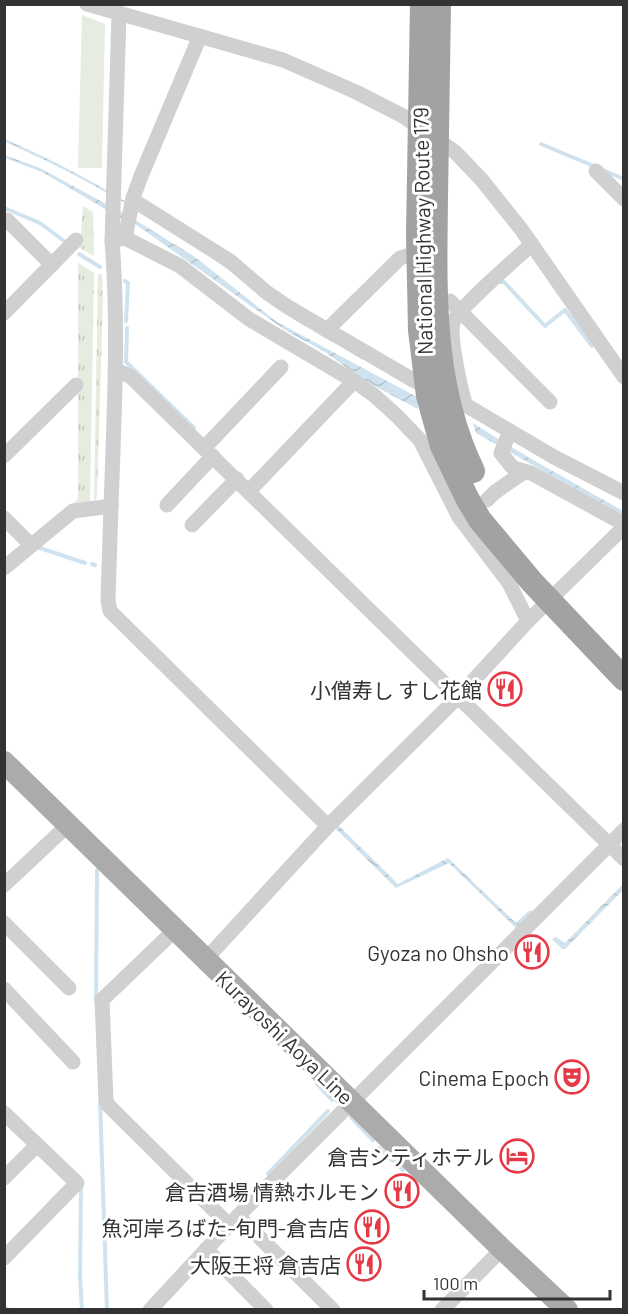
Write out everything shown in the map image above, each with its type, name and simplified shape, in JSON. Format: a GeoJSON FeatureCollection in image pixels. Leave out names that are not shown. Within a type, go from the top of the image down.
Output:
{"type":"FeatureCollection","features":[{"type":"Feature","properties":{"kind":"highway","name":"National Highway Route 179"},"geometry":{"type":"LineString","coordinates":[[422,4],[418,233],[420,330],[428,396],[442,446],[477,493]]}},
{"type":"Feature","properties":{"kind":"highway","name":"National Highway Route 179"},"geometry":{"type":"LineString","coordinates":[[439,4],[437,333],[447,401],[459,444],[477,493],[480,520],[555,595],[624,658]]}},
{"type":"Feature","properties":{"kind":"highway","name":"National Highway Route 179"},"geometry":{"type":"LineString","coordinates":[[555,595],[624,679]]}},
{"type":"Feature","properties":{"kind":"main road","name":"Kurayoshi Aoya Line"},"geometry":{"type":"LineString","coordinates":[[4,762],[567,1310]]}},
{"type":"Feature","properties":{"kind":"street"},"geometry":{"type":"LineString","coordinates":[[87,4],[283,60],[356,92],[403,116],[455,152],[481,179],[532,244],[624,377]]}},
{"type":"Feature","properties":{"kind":"street"},"geometry":{"type":"LineString","coordinates":[[119,15],[113,220],[119,240]]}},
{"type":"Feature","properties":{"kind":"street"},"geometry":{"type":"LineString","coordinates":[[200,36],[119,240],[116,279],[108,600],[110,611],[328,826]]}},
{"type":"Feature","properties":{"kind":"street"},"geometry":{"type":"LineString","coordinates":[[596,171],[624,199]]}},
{"type":"Feature","properties":{"kind":"street"},"geometry":{"type":"LineString","coordinates":[[133,200],[230,261],[266,292],[288,307],[413,380],[466,406],[624,493]]}},
{"type":"Feature","properties":{"kind":"street"},"geometry":{"type":"LineString","coordinates":[[7,220],[52,265]]}},
{"type":"Feature","properties":{"kind":"street"},"geometry":{"type":"LineString","coordinates":[[4,313],[75,240]]}},
{"type":"Feature","properties":{"kind":"street"},"geometry":{"type":"LineString","coordinates":[[119,240],[180,266],[249,319],[354,381],[375,396],[420,440],[459,517],[509,583],[528,621]]}},
{"type":"Feature","properties":{"kind":"street"},"geometry":{"type":"LineString","coordinates":[[466,406],[460,383],[452,325],[455,306],[532,244]]}},
{"type":"Feature","properties":{"kind":"street"},"geometry":{"type":"LineString","coordinates":[[327,330],[400,258],[406,256]]}},
{"type":"Feature","properties":{"kind":"street"},"geometry":{"type":"LineString","coordinates":[[455,306],[550,402]]}},
{"type":"Feature","properties":{"kind":"street"},"geometry":{"type":"LineString","coordinates":[[166,505],[281,367]]}},
{"type":"Feature","properties":{"kind":"street"},"geometry":{"type":"LineString","coordinates":[[115,370],[130,376],[624,859]]}},
{"type":"Feature","properties":{"kind":"street"},"geometry":{"type":"LineString","coordinates":[[249,491],[354,381]]}},
{"type":"Feature","properties":{"kind":"street"},"geometry":{"type":"LineString","coordinates":[[4,456],[76,385]]}},
{"type":"Feature","properties":{"kind":"street"},"geometry":{"type":"LineString","coordinates":[[206,959],[328,826],[459,696],[528,621],[624,526],[531,473],[513,468],[501,453],[510,431]]}},
{"type":"Feature","properties":{"kind":"street"},"geometry":{"type":"LineString","coordinates":[[477,493],[495,492],[524,472]]}},
{"type":"Feature","properties":{"kind":"street"},"geometry":{"type":"LineString","coordinates":[[192,525],[237,479]]}},
{"type":"Feature","properties":{"kind":"street"},"geometry":{"type":"LineString","coordinates":[[4,568],[73,511],[111,506]]}},
{"type":"Feature","properties":{"kind":"street"},"geometry":{"type":"LineString","coordinates":[[4,518],[31,545]]}},
{"type":"Feature","properties":{"kind":"street"},"geometry":{"type":"LineString","coordinates":[[4,885],[68,825]]}},
{"type":"Feature","properties":{"kind":"street"},"geometry":{"type":"LineString","coordinates":[[151,1309],[206,1249],[351,1101],[624,831]]}},
{"type":"Feature","properties":{"kind":"street"},"geometry":{"type":"LineString","coordinates":[[4,923],[69,988]]}},
{"type":"Feature","properties":{"kind":"street"},"geometry":{"type":"LineString","coordinates":[[176,929],[102,999],[108,1105],[333,1310]]}},
{"type":"Feature","properties":{"kind":"street"},"geometry":{"type":"LineString","coordinates":[[4,989],[73,1062]]}},
{"type":"Feature","properties":{"kind":"street"},"geometry":{"type":"LineString","coordinates":[[4,1113],[77,1183],[4,1258]]}},
{"type":"Feature","properties":{"kind":"street"},"geometry":{"type":"LineString","coordinates":[[4,1178],[37,1145]]}},
{"type":"Feature","properties":{"kind":"street"},"geometry":{"type":"LineString","coordinates":[[206,1249],[267,1310]]}},
{"type":"Feature","properties":{"kind":"street"},"geometry":{"type":"LineString","coordinates":[[442,1310],[502,1249]]}},
{"type":"Feature","properties":{"kind":"green space"},"geometry":{"type":"Polygon","coordinates":[[[82,15],[105,24],[102,168],[78,168],[82,15]]]}},
{"type":"Feature","properties":{"kind":"green space"},"geometry":{"type":"Polygon","coordinates":[[[83,206],[93,212],[94,256],[80,248],[83,206]]]}},
{"type":"Feature","properties":{"kind":"green space"},"geometry":{"type":"Polygon","coordinates":[[[78,263],[94,273],[90,501],[71,505],[78,499],[78,263]]]}},
{"type":"Feature","properties":{"kind":"green space"},"geometry":{"type":"Polygon","coordinates":[[[98,274],[102,274],[103,297],[97,498],[94,501],[98,274]]]}},
{"type":"Feature","properties":{"kind":"water"},"geometry":{"type":"Polygon","coordinates":[[[4,139],[60,165],[141,211],[193,244],[365,358],[363,360],[280,311],[202,251],[147,216],[62,169],[5,142],[4,139]]]}},
{"type":"Feature","properties":{"kind":"water"},"geometry":{"type":"Polygon","coordinates":[[[4,155],[40,168],[132,218],[195,257],[277,322],[417,397],[418,409],[367,382],[325,352],[285,330],[131,221],[122,219],[42,172],[5,158],[4,155]]]}},
{"type":"Feature","properties":{"kind":"water"},"geometry":{"type":"Polygon","coordinates":[[[473,423],[623,511],[623,516],[476,433],[473,423]]]}},
{"type":"Feature","properties":{"kind":"water"},"geometry":{"type":"Polygon","coordinates":[[[338,825],[398,884],[448,858],[516,923],[530,910],[533,912],[516,928],[449,863],[396,888],[335,828],[338,825]]]}},
{"type":"Feature","properties":{"kind":"water"},"geometry":{"type":"Polygon","coordinates":[[[623,884],[623,890],[565,949],[562,949],[552,939],[556,937],[565,943],[623,884]]]}},
{"type":"Feature","properties":{"kind":"waterway"},"geometry":{"type":"LineString","coordinates":[[541,144],[596,167]]}},
{"type":"Feature","properties":{"kind":"waterway"},"geometry":{"type":"LineString","coordinates":[[605,171],[624,179]]}},
{"type":"Feature","properties":{"kind":"waterway"},"geometry":{"type":"LineString","coordinates":[[4,208],[40,223],[64,241]]}},
{"type":"Feature","properties":{"kind":"waterway"},"geometry":{"type":"LineString","coordinates":[[79,254],[100,267]]}},
{"type":"Feature","properties":{"kind":"waterway"},"geometry":{"type":"LineString","coordinates":[[125,281],[128,283],[126,321]]}},
{"type":"Feature","properties":{"kind":"waterway"},"geometry":{"type":"LineString","coordinates":[[500,282],[504,282],[545,326],[565,310],[592,346]]}},
{"type":"Feature","properties":{"kind":"waterway"},"geometry":{"type":"LineString","coordinates":[[127,328],[126,362],[194,428]]}},
{"type":"Feature","properties":{"kind":"waterway"},"geometry":{"type":"LineString","coordinates":[[37,547],[85,563]]}},
{"type":"Feature","properties":{"kind":"waterway"},"geometry":{"type":"LineString","coordinates":[[96,1001],[97,870]]}},
{"type":"Feature","properties":{"kind":"waterway"},"geometry":{"type":"LineString","coordinates":[[317,1084],[332,1100]]}},
{"type":"Feature","properties":{"kind":"waterway"},"geometry":{"type":"LineString","coordinates":[[100,1101],[107,1310]]}},
{"type":"Feature","properties":{"kind":"waterway"},"geometry":{"type":"LineString","coordinates":[[268,1174],[328,1111]]}},
{"type":"Feature","properties":{"kind":"waterway"},"geometry":{"type":"LineString","coordinates":[[351,1117],[373,1140]]}},
{"type":"Feature","properties":{"kind":"waterway"},"geometry":{"type":"LineString","coordinates":[[379,1148],[403,1170]]}},
{"type":"Feature","properties":{"kind":"waterway"},"geometry":{"type":"LineString","coordinates":[[81,1185],[82,1310]]}},
{"type":"Feature","properties":{"kind":"waterway"},"geometry":{"type":"LineString","coordinates":[[4,1306],[8,1310]]}},
{"type":"Feature","properties":{"kind":"place","name":"小僧寿し すし花館"},"geometry":{"type":"Point","coordinates":[505,689]}},
{"type":"Feature","properties":{"kind":"place","name":"Gyoza no Ohsho"},"geometry":{"type":"Point","coordinates":[532,952]}},
{"type":"Feature","properties":{"kind":"place","name":"Cinema Epoch"},"geometry":{"type":"Point","coordinates":[572,1077]}},
{"type":"Feature","properties":{"kind":"place","name":"倉吉シティホテル"},"geometry":{"type":"Point","coordinates":[517,1156]}},
{"type":"Feature","properties":{"kind":"place","name":"倉吉酒場 情熱ホルモン"},"geometry":{"type":"Point","coordinates":[402,1191]}},
{"type":"Feature","properties":{"kind":"place","name":"魚河岸ろばた-旬門-倉吉店"},"geometry":{"type":"Point","coordinates":[372,1227]}},
{"type":"Feature","properties":{"kind":"place","name":"大阪王将 倉吉店"},"geometry":{"type":"Point","coordinates":[364,1264]}}]}
